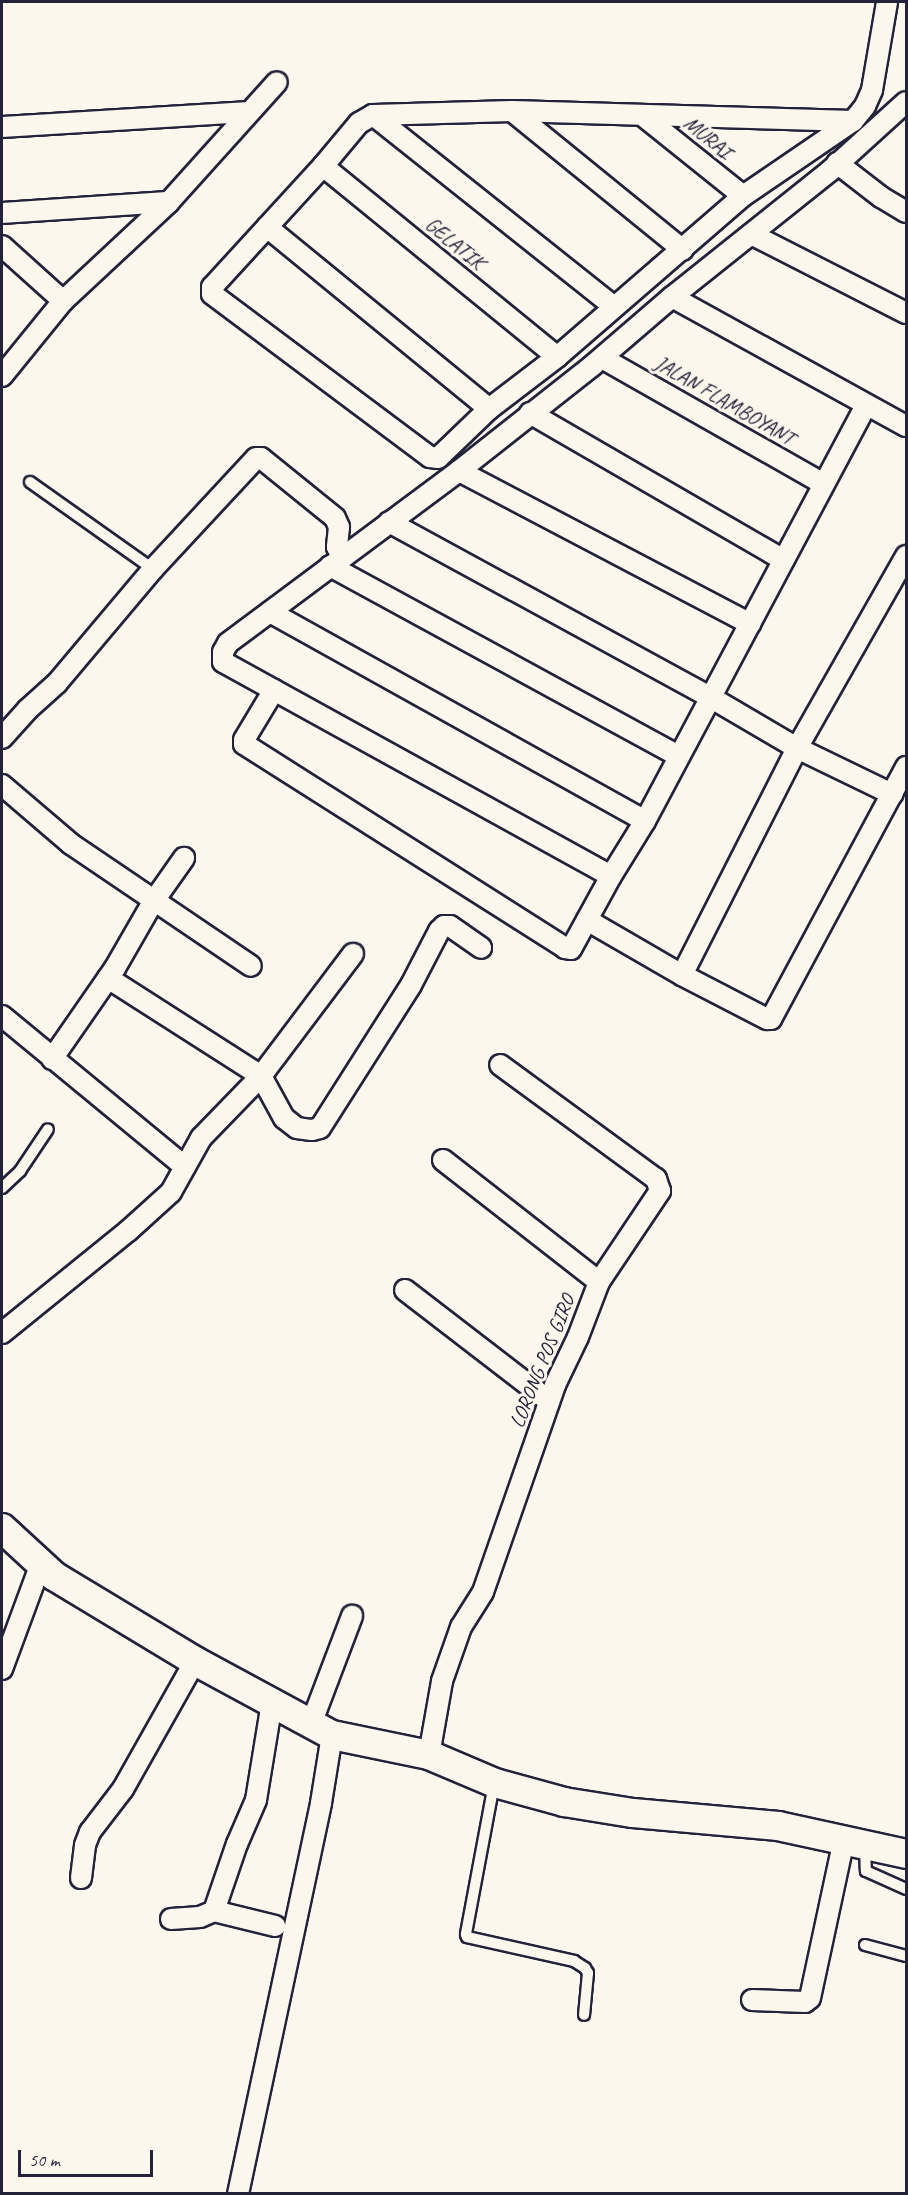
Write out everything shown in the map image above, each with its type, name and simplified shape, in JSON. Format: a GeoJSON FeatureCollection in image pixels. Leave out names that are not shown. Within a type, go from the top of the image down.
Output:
{"type":"FeatureCollection","features":[{"type":"Feature","properties":{"kind":"main road"},"geometry":{"type":"LineString","coordinates":[[2,1528],[40,1566],[195,1661],[322,1729],[429,1755],[495,1783],[564,1802],[633,1813],[778,1826],[855,1841],[906,1854]]}},
{"type":"Feature","properties":{"kind":"street"},"geometry":{"type":"LineString","coordinates":[[853,121],[512,111],[373,116],[359,123],[324,166],[212,287],[215,298],[430,457],[442,456],[489,408],[557,357],[743,196],[853,121],[866,106],[872,90],[887,2]]}},
{"type":"Feature","properties":{"kind":"street"},"geometry":{"type":"LineString","coordinates":[[4,368],[63,301],[169,202],[277,82]]}},
{"type":"Feature","properties":{"kind":"street"},"geometry":{"type":"LineString","coordinates":[[611,876],[224,662],[222,657],[228,644],[459,471],[602,358],[672,297],[837,163],[906,102]]}},
{"type":"Feature","properties":{"kind":"street"},"geometry":{"type":"LineString","coordinates":[[512,111],[683,250]]}},
{"type":"Feature","properties":{"kind":"street"},"geometry":{"type":"LineString","coordinates":[[2,127],[248,112]]}},
{"type":"Feature","properties":{"kind":"street","name":"MURAI"},"geometry":{"type":"LineString","coordinates":[[642,115],[743,196]]}},
{"type":"Feature","properties":{"kind":"street"},"geometry":{"type":"LineString","coordinates":[[373,116],[614,307]]}},
{"type":"Feature","properties":{"kind":"street"},"geometry":{"type":"LineString","coordinates":[[837,163],[881,197],[906,212]]}},
{"type":"Feature","properties":{"kind":"street","name":"GELATIK"},"geometry":{"type":"LineString","coordinates":[[324,166],[557,357]]}},
{"type":"Feature","properties":{"kind":"street"},"geometry":{"type":"LineString","coordinates":[[2,213],[169,202]]}},
{"type":"Feature","properties":{"kind":"street"},"geometry":{"type":"LineString","coordinates":[[267,227],[489,408]]}},
{"type":"Feature","properties":{"kind":"street"},"geometry":{"type":"LineString","coordinates":[[751,234],[906,313]]}},
{"type":"Feature","properties":{"kind":"street"},"geometry":{"type":"LineString","coordinates":[[2,246],[63,301]]}},
{"type":"Feature","properties":{"kind":"street"},"geometry":{"type":"LineString","coordinates":[[672,297],[906,426]]}},
{"type":"Feature","properties":{"kind":"street","name":"JALAN FLAMBOYANT"},"geometry":{"type":"LineString","coordinates":[[602,358],[824,484]]}},
{"type":"Feature","properties":{"kind":"street"},"geometry":{"type":"LineString","coordinates":[[274,690],[244,740],[244,744],[565,948],[572,949],[611,876],[645,820],[866,405]]}},
{"type":"Feature","properties":{"kind":"street"},"geometry":{"type":"LineString","coordinates":[[530,413],[784,560]]}},
{"type":"Feature","properties":{"kind":"street"},"geometry":{"type":"LineString","coordinates":[[2,738],[27,710],[57,683],[153,569],[253,459],[259,457],[335,519],[339,526],[336,562]]}},
{"type":"Feature","properties":{"kind":"street"},"geometry":{"type":"LineString","coordinates":[[459,471],[750,624]]}},
{"type":"Feature","properties":{"kind":"street"},"geometry":{"type":"LineString","coordinates":[[388,522],[710,697],[797,748],[892,794]]}},
{"type":"Feature","properties":{"kind":"street"},"geometry":{"type":"LineString","coordinates":[[682,975],[797,748],[906,556]]}},
{"type":"Feature","properties":{"kind":"street"},"geometry":{"type":"LineString","coordinates":[[336,562],[679,756]]}},
{"type":"Feature","properties":{"kind":"street"},"geometry":{"type":"LineString","coordinates":[[270,612],[645,820]]}},
{"type":"Feature","properties":{"kind":"street"},"geometry":{"type":"LineString","coordinates":[[587,920],[682,975],[767,1019],[773,1018],[906,767]]}},
{"type":"Feature","properties":{"kind":"street"},"geometry":{"type":"LineString","coordinates":[[2,785],[71,844],[153,902],[251,966]]}},
{"type":"Feature","properties":{"kind":"street"},"geometry":{"type":"LineString","coordinates":[[52,1059],[108,978],[153,902],[184,858]]}},
{"type":"Feature","properties":{"kind":"street"},"geometry":{"type":"LineString","coordinates":[[108,978],[261,1076],[284,1118],[297,1128],[320,1128],[411,985],[439,931],[444,926],[450,926],[481,948]]}},
{"type":"Feature","properties":{"kind":"street"},"geometry":{"type":"LineString","coordinates":[[2,1333],[128,1231],[171,1192],[201,1138],[261,1076],[353,954]]}},
{"type":"Feature","properties":{"kind":"street"},"geometry":{"type":"LineString","coordinates":[[2,1016],[185,1167]]}},
{"type":"Feature","properties":{"kind":"street","name":"LORONG POS GIRO"},"geometry":{"type":"LineString","coordinates":[[429,1755],[446,1670],[461,1627],[483,1592],[520,1493],[549,1401],[599,1282],[656,1199],[660,1187],[656,1179],[500,1065]]}},
{"type":"Feature","properties":{"kind":"street"},"geometry":{"type":"LineString","coordinates":[[443,1160],[599,1282]]}},
{"type":"Feature","properties":{"kind":"street"},"geometry":{"type":"LineString","coordinates":[[405,1290],[549,1401]]}},
{"type":"Feature","properties":{"kind":"street"},"geometry":{"type":"LineString","coordinates":[[2,1669],[40,1566]]}},
{"type":"Feature","properties":{"kind":"street"},"geometry":{"type":"LineString","coordinates":[[238,2193],[321,1803],[322,1729],[352,1616]]}},
{"type":"Feature","properties":{"kind":"street"},"geometry":{"type":"LineString","coordinates":[[81,1878],[85,1845],[90,1832],[123,1789],[195,1661]]}},
{"type":"Feature","properties":{"kind":"street"},"geometry":{"type":"LineString","coordinates":[[214,1911],[237,1844],[256,1800],[272,1702]]}},
{"type":"Feature","properties":{"kind":"street"},"geometry":{"type":"LineString","coordinates":[[752,2000],[805,2002],[810,1998],[855,1841]]}},
{"type":"Feature","properties":{"kind":"street"},"geometry":{"type":"LineString","coordinates":[[171,1919],[200,1917],[214,1911],[275,1926]]}},
{"type":"Feature","properties":{"kind":"lane"},"geometry":{"type":"LineString","coordinates":[[30,482],[153,569]]}},
{"type":"Feature","properties":{"kind":"lane"},"geometry":{"type":"LineString","coordinates":[[2,1188],[20,1171],[48,1129]]}},
{"type":"Feature","properties":{"kind":"lane"},"geometry":{"type":"LineString","coordinates":[[495,1783],[466,1934],[468,1937],[574,1961],[585,1968],[588,1973],[584,2015]]}},
{"type":"Feature","properties":{"kind":"lane"},"geometry":{"type":"LineString","coordinates":[[855,1841],[866,1871],[906,1889]]}},
{"type":"Feature","properties":{"kind":"lane"},"geometry":{"type":"LineString","coordinates":[[865,1945],[906,1956]]}}]}
